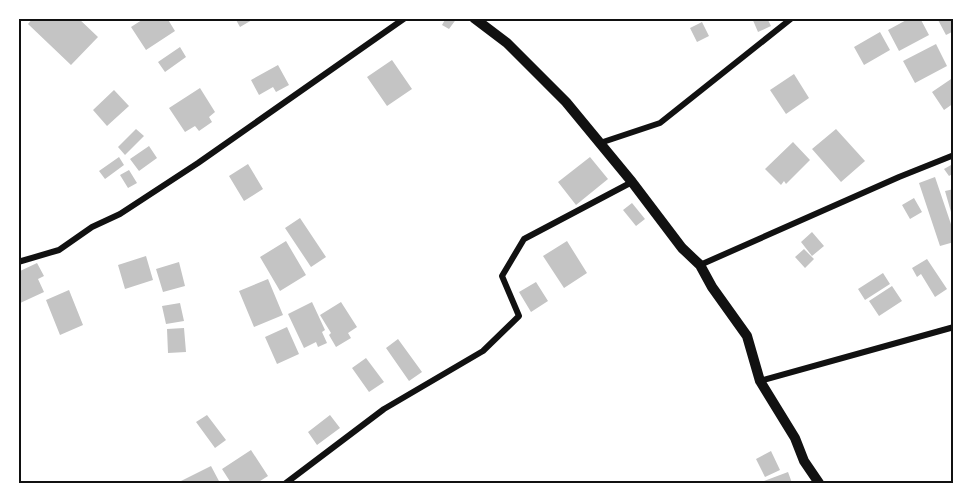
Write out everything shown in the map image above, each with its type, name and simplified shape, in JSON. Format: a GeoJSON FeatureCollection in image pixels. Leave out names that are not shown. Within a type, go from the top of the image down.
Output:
{"type":"FeatureCollection","features":[{"type":"Feature","properties":{"kind":"street"},"geometry":{"type":"LineString","coordinates":[[18,262],[59,250],[92,226],[120,214],[198,163],[405,18]]}},
{"type":"Feature","properties":{"kind":"street"},"geometry":{"type":"LineString","coordinates":[[474,18],[507,43],[566,102],[632,182],[681,248],[700,265],[712,287],[747,336],[760,381],[819,483]]}},
{"type":"Feature","properties":{"kind":"street"},"geometry":{"type":"LineString","coordinates":[[600,144],[660,123],[792,18]]}},
{"type":"Feature","properties":{"kind":"street"},"geometry":{"type":"LineString","coordinates":[[700,265],[954,155]]}},
{"type":"Feature","properties":{"kind":"street"},"geometry":{"type":"LineString","coordinates":[[286,483],[384,409],[483,351],[519,316],[502,276],[524,239],[632,182]]}},
{"type":"Feature","properties":{"kind":"street"},"geometry":{"type":"LineString","coordinates":[[760,381],[954,327]]}},
{"type":"Feature","properties":{"kind":"building"},"geometry":{"type":"Polygon","coordinates":[[[33,18],[78,18],[98,37],[71,65],[28,24],[33,18]]]}},
{"type":"Feature","properties":{"kind":"building"},"geometry":{"type":"Polygon","coordinates":[[[145,18],[167,18],[175,31],[146,50],[131,27],[145,18]]]}},
{"type":"Feature","properties":{"kind":"building"},"geometry":{"type":"Polygon","coordinates":[[[235,18],[251,18],[252,20],[240,27],[235,18]]]}},
{"type":"Feature","properties":{"kind":"building"},"geometry":{"type":"Polygon","coordinates":[[[446,18],[457,18],[449,29],[442,25],[446,18]]]}},
{"type":"Feature","properties":{"kind":"building"},"geometry":{"type":"Polygon","coordinates":[[[752,18],[767,18],[771,26],[758,32],[752,18]]]}},
{"type":"Feature","properties":{"kind":"building"},"geometry":{"type":"Polygon","coordinates":[[[910,18],[920,18],[929,35],[899,51],[888,30],[910,18]]]}},
{"type":"Feature","properties":{"kind":"building"},"geometry":{"type":"Polygon","coordinates":[[[937,18],[954,18],[954,31],[946,35],[937,18]]]}},
{"type":"Feature","properties":{"kind":"building"},"geometry":{"type":"Polygon","coordinates":[[[702,22],[709,36],[697,42],[690,28],[702,22]]]}},
{"type":"Feature","properties":{"kind":"building"},"geometry":{"type":"Polygon","coordinates":[[[880,32],[890,50],[864,65],[854,47],[880,32]]]}},
{"type":"Feature","properties":{"kind":"building"},"geometry":{"type":"Polygon","coordinates":[[[936,44],[947,66],[915,83],[903,61],[936,44]]]}},
{"type":"Feature","properties":{"kind":"building"},"geometry":{"type":"Polygon","coordinates":[[[180,47],[186,57],[165,72],[158,62],[180,47]]]}},
{"type":"Feature","properties":{"kind":"building"},"geometry":{"type":"Polygon","coordinates":[[[392,60],[412,89],[387,106],[367,77],[392,60]]]}},
{"type":"Feature","properties":{"kind":"building"},"geometry":{"type":"Polygon","coordinates":[[[278,65],[289,85],[276,92],[273,87],[259,95],[251,80],[278,65]]]}},
{"type":"Feature","properties":{"kind":"building"},"geometry":{"type":"Polygon","coordinates":[[[794,74],[809,98],[786,114],[770,90],[794,74]]]}},
{"type":"Feature","properties":{"kind":"building"},"geometry":{"type":"Polygon","coordinates":[[[954,77],[954,103],[944,110],[932,92],[954,77]]]}},
{"type":"Feature","properties":{"kind":"building"},"geometry":{"type":"Polygon","coordinates":[[[200,88],[215,112],[209,117],[212,122],[199,131],[195,126],[185,132],[169,108],[200,88]]]}},
{"type":"Feature","properties":{"kind":"building"},"geometry":{"type":"Polygon","coordinates":[[[114,90],[129,106],[107,126],[93,110],[114,90]]]}},
{"type":"Feature","properties":{"kind":"building"},"geometry":{"type":"Polygon","coordinates":[[[136,129],[144,136],[125,155],[118,147],[136,129]]]}},
{"type":"Feature","properties":{"kind":"building"},"geometry":{"type":"Polygon","coordinates":[[[836,129],[865,161],[841,182],[812,149],[836,129]]]}},
{"type":"Feature","properties":{"kind":"building"},"geometry":{"type":"Polygon","coordinates":[[[793,142],[810,160],[786,184],[784,181],[781,185],[765,169],[793,142]]]}},
{"type":"Feature","properties":{"kind":"building"},"geometry":{"type":"Polygon","coordinates":[[[149,146],[157,158],[139,171],[130,159],[149,146]]]}},
{"type":"Feature","properties":{"kind":"building"},"geometry":{"type":"Polygon","coordinates":[[[119,157],[124,165],[105,179],[99,171],[119,157]]]}},
{"type":"Feature","properties":{"kind":"building"},"geometry":{"type":"Polygon","coordinates":[[[590,157],[608,179],[576,205],[558,182],[590,157]]]}},
{"type":"Feature","properties":{"kind":"building"},"geometry":{"type":"Polygon","coordinates":[[[248,164],[263,189],[244,201],[229,176],[248,164]]]}},
{"type":"Feature","properties":{"kind":"building"},"geometry":{"type":"Polygon","coordinates":[[[951,165],[954,173],[949,176],[944,169],[951,165]]]}},
{"type":"Feature","properties":{"kind":"building"},"geometry":{"type":"Polygon","coordinates":[[[129,170],[137,183],[128,188],[120,175],[129,170]]]}},
{"type":"Feature","properties":{"kind":"building"},"geometry":{"type":"Polygon","coordinates":[[[935,177],[954,233],[954,242],[940,246],[919,183],[935,177]]]}},
{"type":"Feature","properties":{"kind":"building"},"geometry":{"type":"Polygon","coordinates":[[[954,189],[954,219],[953,219],[945,191],[954,189]]]}},
{"type":"Feature","properties":{"kind":"building"},"geometry":{"type":"Polygon","coordinates":[[[914,198],[922,212],[910,219],[902,205],[914,198]]]}},
{"type":"Feature","properties":{"kind":"building"},"geometry":{"type":"Polygon","coordinates":[[[632,203],[645,219],[636,226],[623,210],[632,203]]]}},
{"type":"Feature","properties":{"kind":"building"},"geometry":{"type":"Polygon","coordinates":[[[300,218],[326,257],[311,267],[285,228],[300,218]]]}},
{"type":"Feature","properties":{"kind":"building"},"geometry":{"type":"Polygon","coordinates":[[[812,232],[824,246],[812,256],[801,242],[812,232]]]}},
{"type":"Feature","properties":{"kind":"building"},"geometry":{"type":"Polygon","coordinates":[[[286,241],[306,275],[280,291],[260,257],[286,241]]]}},
{"type":"Feature","properties":{"kind":"building"},"geometry":{"type":"Polygon","coordinates":[[[567,241],[587,273],[564,288],[543,256],[567,241]]]}},
{"type":"Feature","properties":{"kind":"building"},"geometry":{"type":"Polygon","coordinates":[[[804,249],[814,259],[805,268],[795,257],[804,249]]]}},
{"type":"Feature","properties":{"kind":"building"},"geometry":{"type":"Polygon","coordinates":[[[146,256],[153,280],[125,289],[118,265],[146,256]]]}},
{"type":"Feature","properties":{"kind":"building"},"geometry":{"type":"Polygon","coordinates":[[[927,259],[947,289],[935,297],[921,274],[917,277],[912,268],[927,259]]]}},
{"type":"Feature","properties":{"kind":"building"},"geometry":{"type":"Polygon","coordinates":[[[179,262],[185,286],[163,292],[156,269],[179,262]]]}},
{"type":"Feature","properties":{"kind":"building"},"geometry":{"type":"Polygon","coordinates":[[[37,263],[44,276],[38,279],[44,292],[18,304],[18,272],[37,263]]]}},
{"type":"Feature","properties":{"kind":"building"},"geometry":{"type":"Polygon","coordinates":[[[883,273],[890,284],[865,300],[858,289],[883,273]]]}},
{"type":"Feature","properties":{"kind":"building"},"geometry":{"type":"Polygon","coordinates":[[[268,279],[283,315],[254,327],[239,291],[268,279]]]}},
{"type":"Feature","properties":{"kind":"building"},"geometry":{"type":"Polygon","coordinates":[[[536,282],[548,301],[531,312],[519,292],[536,282]]]}},
{"type":"Feature","properties":{"kind":"building"},"geometry":{"type":"Polygon","coordinates":[[[892,286],[902,301],[879,316],[869,301],[892,286]]]}},
{"type":"Feature","properties":{"kind":"building"},"geometry":{"type":"Polygon","coordinates":[[[69,290],[83,325],[60,335],[46,300],[69,290]]]}},
{"type":"Feature","properties":{"kind":"building"},"geometry":{"type":"Polygon","coordinates":[[[312,302],[325,330],[322,332],[327,343],[318,347],[316,342],[304,348],[288,314],[312,302]]]}},
{"type":"Feature","properties":{"kind":"building"},"geometry":{"type":"Polygon","coordinates":[[[341,302],[357,327],[348,333],[351,338],[336,347],[320,315],[341,302]]]}},
{"type":"Feature","properties":{"kind":"building"},"geometry":{"type":"Polygon","coordinates":[[[180,303],[184,321],[166,324],[162,306],[180,303]]]}},
{"type":"Feature","properties":{"kind":"building"},"geometry":{"type":"Polygon","coordinates":[[[287,327],[299,354],[277,364],[265,337],[287,327]]]}},
{"type":"Feature","properties":{"kind":"building"},"geometry":{"type":"Polygon","coordinates":[[[184,328],[186,352],[168,353],[167,329],[184,328]]]}},
{"type":"Feature","properties":{"kind":"building"},"geometry":{"type":"Polygon","coordinates":[[[398,339],[422,372],[409,381],[386,348],[398,339]]]}},
{"type":"Feature","properties":{"kind":"building"},"geometry":{"type":"Polygon","coordinates":[[[366,358],[384,382],[369,392],[352,368],[366,358]]]}},
{"type":"Feature","properties":{"kind":"building"},"geometry":{"type":"Polygon","coordinates":[[[207,415],[226,440],[215,448],[196,422],[207,415]]]}},
{"type":"Feature","properties":{"kind":"building"},"geometry":{"type":"Polygon","coordinates":[[[330,415],[340,428],[317,445],[308,432],[330,415]]]}},
{"type":"Feature","properties":{"kind":"building"},"geometry":{"type":"Polygon","coordinates":[[[251,450],[268,476],[257,483],[231,483],[222,469],[251,450]]]}},
{"type":"Feature","properties":{"kind":"building"},"geometry":{"type":"Polygon","coordinates":[[[771,451],[780,470],[765,477],[756,459],[771,451]]]}},
{"type":"Feature","properties":{"kind":"building"},"geometry":{"type":"Polygon","coordinates":[[[211,466],[220,483],[177,483],[211,466]]]}},
{"type":"Feature","properties":{"kind":"building"},"geometry":{"type":"Polygon","coordinates":[[[788,472],[792,483],[764,483],[764,481],[788,472]]]}}]}
